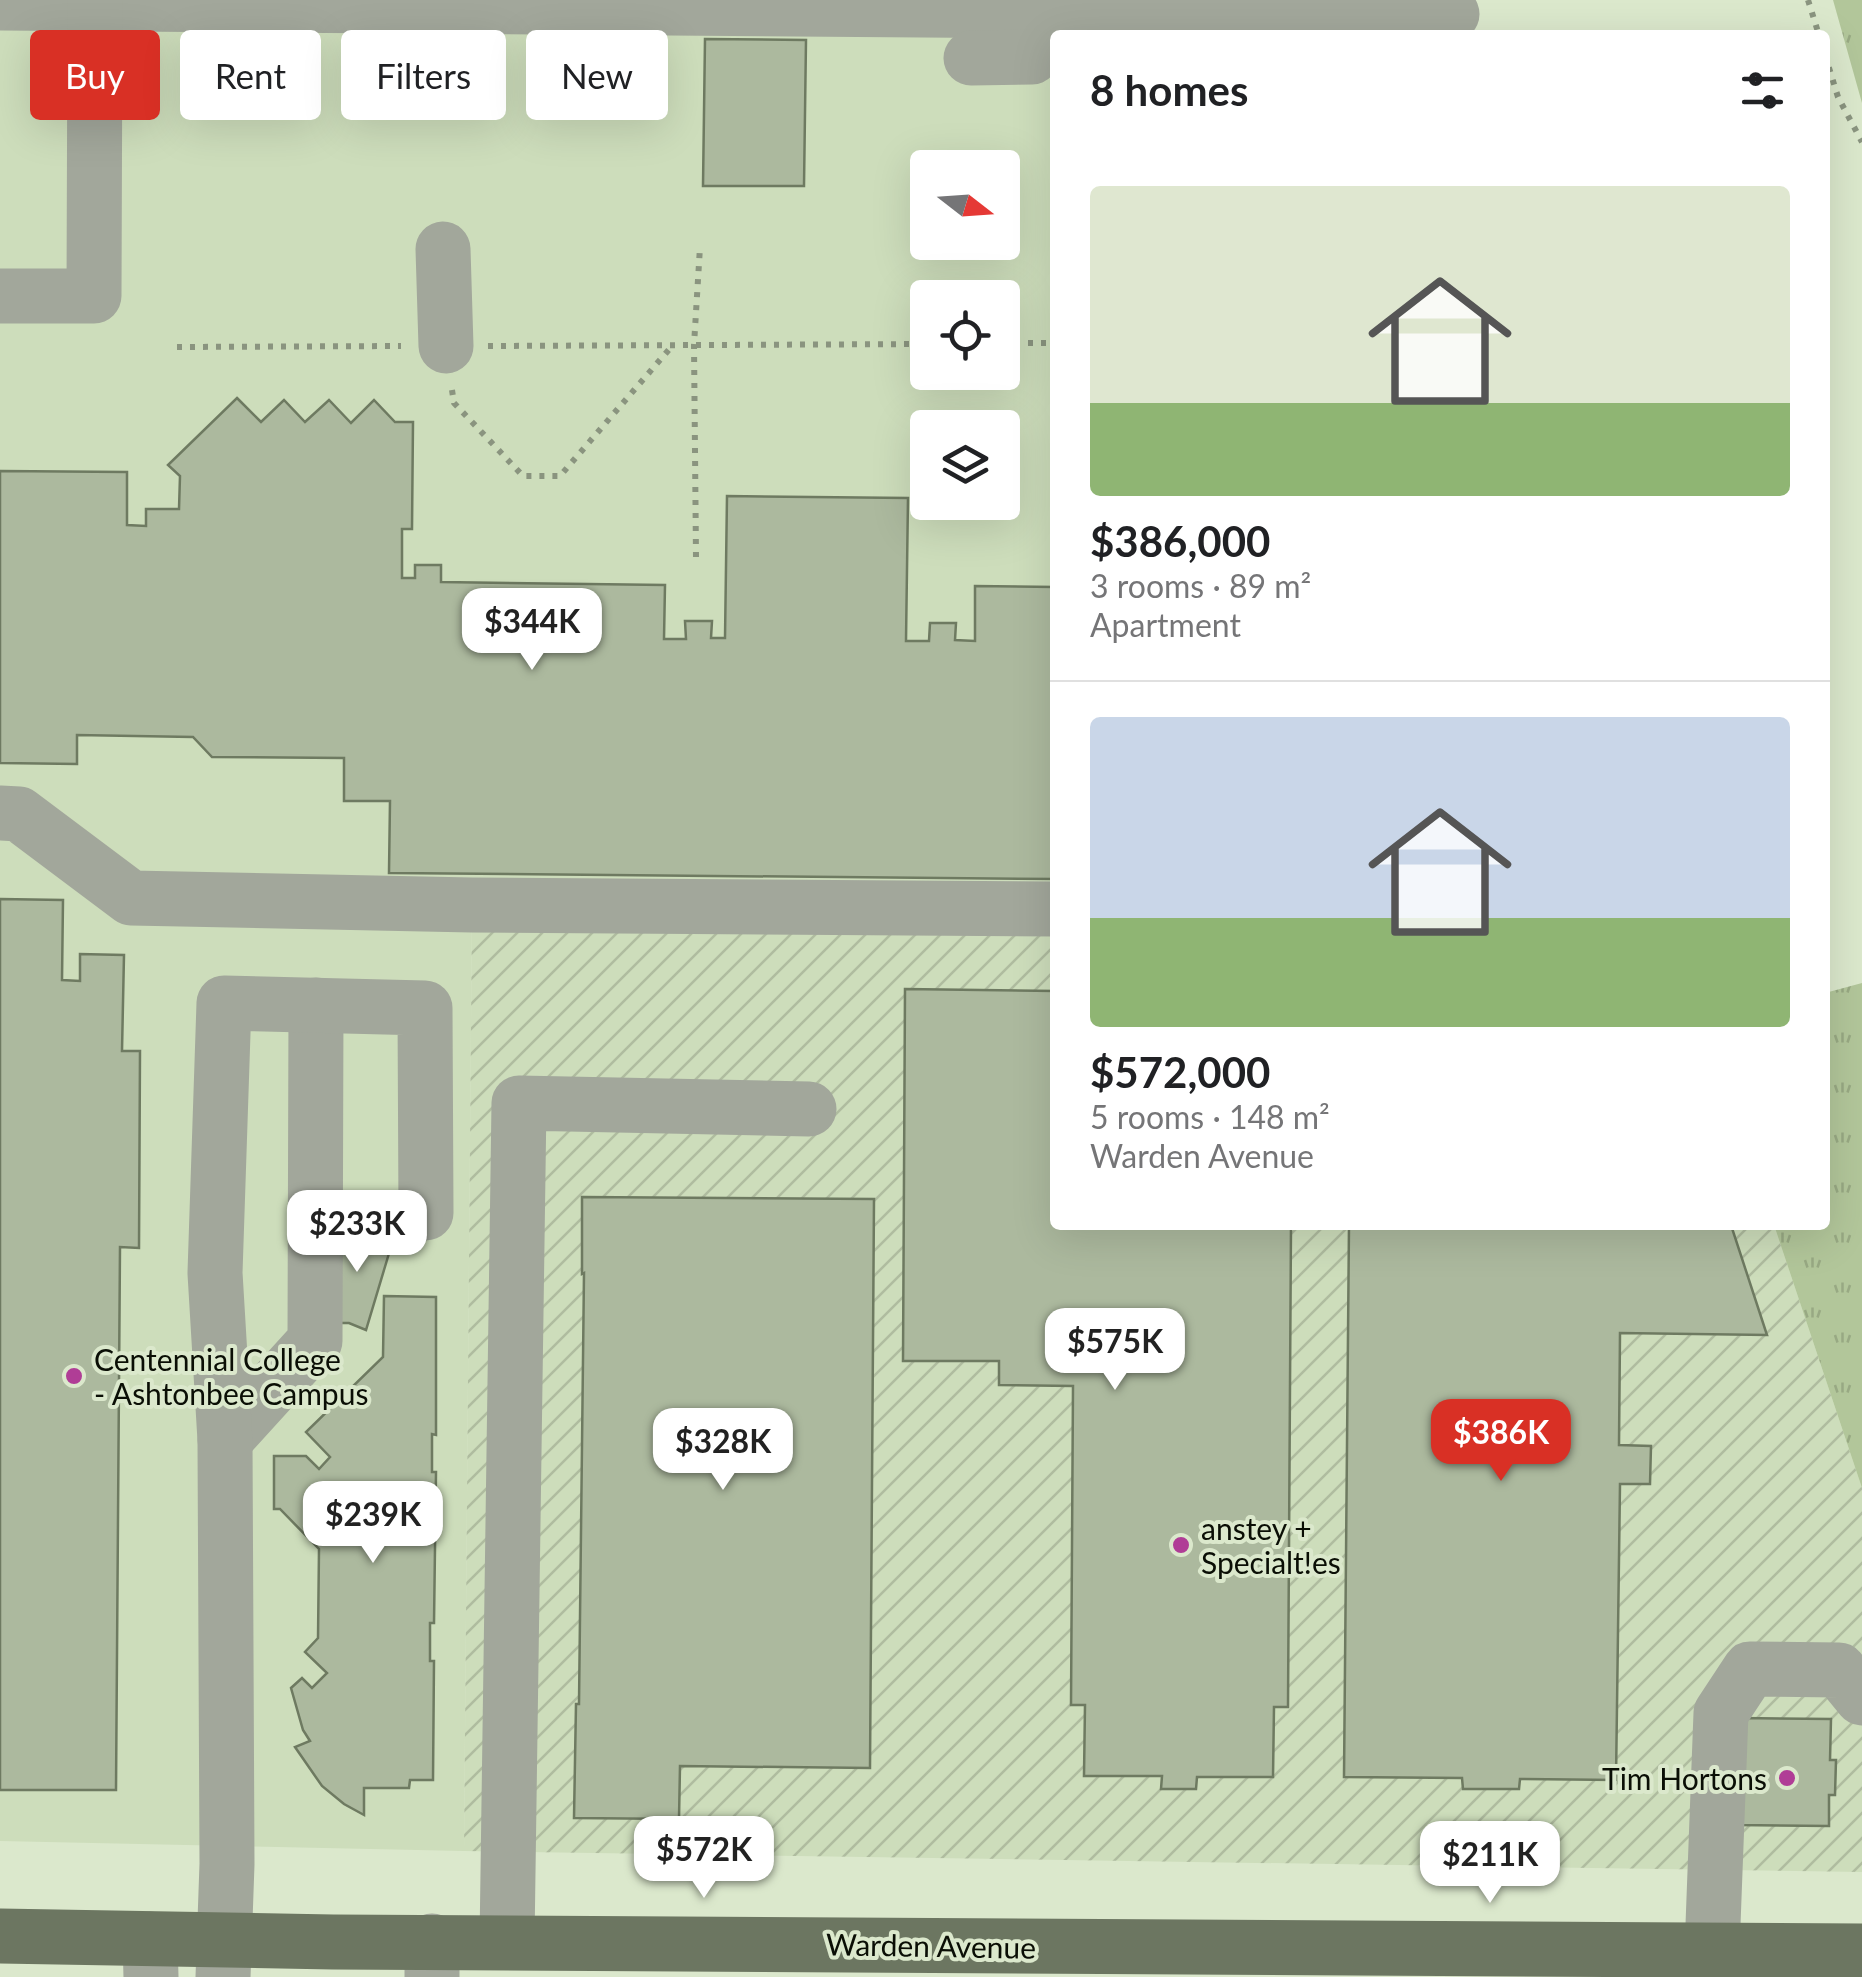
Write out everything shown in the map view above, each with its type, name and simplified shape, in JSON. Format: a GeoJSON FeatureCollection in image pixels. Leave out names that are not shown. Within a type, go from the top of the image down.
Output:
{"type":"FeatureCollection","features":[{"type":"Feature","properties":{"kind":"main road","name":"Warden Avenue"},"geometry":{"type":"LineString","coordinates":[[0,1936],[151,1958],[334,1960],[528,1954],[711,1960],[1297,1963],[1712,1950],[1862,1952]]}},
{"type":"Feature","properties":{"kind":"lane"},"geometry":{"type":"LineString","coordinates":[[0,3],[971,33],[1050,32]]}},
{"type":"Feature","properties":{"kind":"lane"},"geometry":{"type":"LineString","coordinates":[[0,296],[94,296],[96,4]]}},
{"type":"Feature","properties":{"kind":"lane"},"geometry":{"type":"LineString","coordinates":[[1097,30],[1452,14]]}},
{"type":"Feature","properties":{"kind":"lane"},"geometry":{"type":"LineString","coordinates":[[443,249],[446,346]]}},
{"type":"Feature","properties":{"kind":"lane"},"geometry":{"type":"LineString","coordinates":[[0,813],[19,814],[131,898],[1050,909]]}},
{"type":"Feature","properties":{"kind":"lane"},"geometry":{"type":"LineString","coordinates":[[224,1958],[225,1440],[215,1273],[224,1002],[425,1008],[426,1213]]}},
{"type":"Feature","properties":{"kind":"lane"},"geometry":{"type":"LineString","coordinates":[[225,1440],[314,1341],[316,1005]]}},
{"type":"Feature","properties":{"kind":"lane"},"geometry":{"type":"LineString","coordinates":[[528,1954],[519,1103],[809,1109]]}},
{"type":"Feature","properties":{"kind":"lane"},"geometry":{"type":"LineString","coordinates":[[1712,1950],[1721,1714],[1750,1669],[1839,1670],[1862,1698]]}},
{"type":"Feature","properties":{"kind":"lane"},"geometry":{"type":"LineString","coordinates":[[1862,1944],[1862,1952]]}},
{"type":"Feature","properties":{"kind":"path"},"geometry":{"type":"LineString","coordinates":[[1808,0],[1817,30]]}},
{"type":"Feature","properties":{"kind":"path"},"geometry":{"type":"LineString","coordinates":[[1830,71],[1838,97],[1862,142]]}},
{"type":"Feature","properties":{"kind":"path"},"geometry":{"type":"LineString","coordinates":[[696,557],[694,345],[700,247]]}},
{"type":"Feature","properties":{"kind":"path"},"geometry":{"type":"LineString","coordinates":[[1020,343],[1050,343]]}},
{"type":"Feature","properties":{"kind":"path"},"geometry":{"type":"LineString","coordinates":[[177,347],[910,344]]}},
{"type":"Feature","properties":{"kind":"path"},"geometry":{"type":"LineString","coordinates":[[446,346],[454,403],[523,476],[560,476],[672,345]]}},
{"type":"Feature","properties":{"kind":"shaded area","name":"Centennial College - Ashtonbee Campus"},"geometry":{"type":"Polygon","coordinates":[[[0,0],[1050,35],[1050,911],[472,906],[464,1851],[0,1841],[0,0]]]}},
{"type":"Feature","properties":{"kind":"shaded area"},"geometry":{"type":"Polygon","coordinates":[[[472,905],[1050,911],[1050,1230],[1776,1230],[1862,1488],[1862,1872],[464,1851],[472,905]]]}},
{"type":"Feature","properties":{"kind":"green space"},"geometry":{"type":"Polygon","coordinates":[[[1833,0],[1862,0],[1862,103],[1833,0]]]}},
{"type":"Feature","properties":{"kind":"green space"},"geometry":{"type":"Polygon","coordinates":[[[1862,983],[1862,1488],[1776,1230],[1830,1230],[1830,992],[1862,983]]]}},
{"type":"Feature","properties":{"kind":"building"},"geometry":{"type":"Polygon","coordinates":[[[705,39],[806,40],[804,186],[703,186],[705,39]]]}},
{"type":"Feature","properties":{"kind":"building"},"geometry":{"type":"Polygon","coordinates":[[[237,398],[261,422],[284,400],[305,422],[329,400],[351,423],[374,400],[395,422],[413,422],[412,529],[402,529],[402,578],[415,578],[415,565],[441,565],[441,582],[665,585],[664,639],[686,639],[685,621],[712,621],[711,638],[725,638],[727,496],[908,498],[906,641],[929,641],[930,623],[956,623],[955,640],[975,641],[975,586],[1050,587],[1050,879],[389,873],[390,801],[344,801],[344,758],[212,757],[193,737],[77,735],[77,764],[0,763],[0,471],[127,472],[127,525],[146,526],[146,509],[179,509],[180,476],[168,465],[237,398]]]}},
{"type":"Feature","properties":{"kind":"building"},"geometry":{"type":"Polygon","coordinates":[[[0,899],[63,900],[62,980],[80,981],[80,954],[124,955],[122,1051],[140,1051],[139,1248],[120,1247],[116,1790],[0,1790],[0,899]]]}},
{"type":"Feature","properties":{"kind":"building","name":"anstey + Specialt!es"},"geometry":{"type":"Polygon","coordinates":[[[905,989],[1050,991],[1050,1230],[1291,1230],[1288,1707],[1274,1707],[1273,1777],[1197,1777],[1196,1789],[1161,1789],[1162,1776],[1084,1776],[1085,1705],[1071,1705],[1073,1386],[999,1385],[999,1361],[903,1361],[905,989]]]}},
{"type":"Feature","properties":{"kind":"building"},"geometry":{"type":"Polygon","coordinates":[[[582,1197],[874,1199],[870,1768],[680,1766],[679,1819],[574,1818],[579,1704],[582,1197]]]}},
{"type":"Feature","properties":{"kind":"building"},"geometry":{"type":"Polygon","coordinates":[[[1349,1230],[1733,1230],[1767,1335],[1620,1333],[1619,1445],[1651,1446],[1650,1484],[1620,1484],[1616,1780],[1520,1779],[1519,1789],[1463,1789],[1462,1778],[1344,1777],[1349,1230]]]}},
{"type":"Feature","properties":{"kind":"building"},"geometry":{"type":"Polygon","coordinates":[[[346,1232],[399,1233],[399,1251],[390,1250],[366,1330],[349,1323],[328,1323],[329,1248],[346,1232]]]}},
{"type":"Feature","properties":{"kind":"building"},"geometry":{"type":"Polygon","coordinates":[[[384,1296],[436,1297],[436,1435],[432,1434],[432,1472],[436,1472],[434,1623],[430,1623],[430,1661],[434,1661],[433,1780],[410,1780],[409,1788],[364,1788],[364,1815],[322,1786],[295,1747],[310,1741],[291,1688],[302,1678],[312,1688],[327,1673],[305,1652],[318,1638],[319,1549],[280,1509],[274,1509],[274,1456],[306,1456],[319,1469],[330,1457],[306,1432],[383,1357],[384,1296]]]}},
{"type":"Feature","properties":{"kind":"building","name":"Tim Hortons"},"geometry":{"type":"Polygon","coordinates":[[[1738,1718],[1831,1719],[1830,1760],[1836,1760],[1835,1795],[1829,1795],[1829,1826],[1737,1825],[1738,1718]]]}},
{"type":"Feature","properties":{"kind":"place","name":"Centennial College - Ashtonbee Campus"},"geometry":{"type":"Point","coordinates":[74,1376]}},
{"type":"Feature","properties":{"kind":"place","name":"anstey + Specialt!es"},"geometry":{"type":"Point","coordinates":[1181,1545]}},
{"type":"Feature","properties":{"kind":"place","name":"Tim Hortons"},"geometry":{"type":"Point","coordinates":[1787,1778]}}]}
